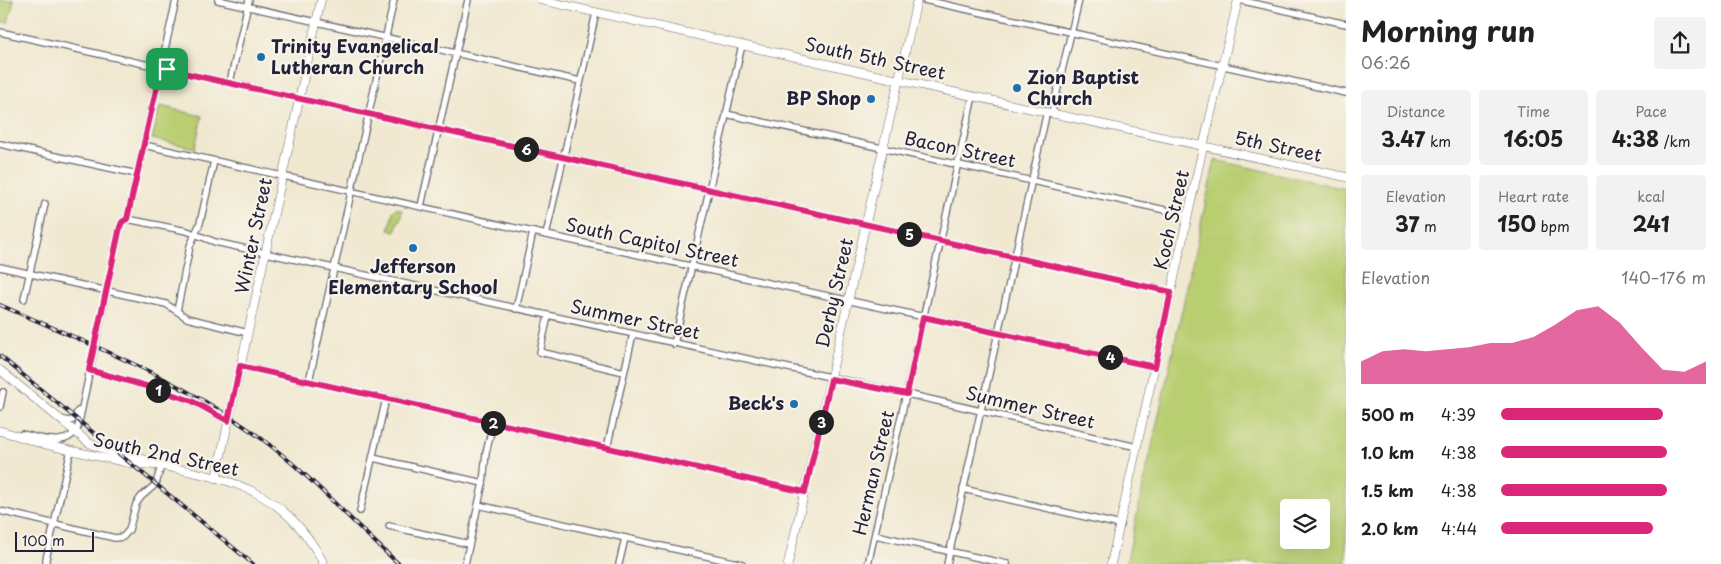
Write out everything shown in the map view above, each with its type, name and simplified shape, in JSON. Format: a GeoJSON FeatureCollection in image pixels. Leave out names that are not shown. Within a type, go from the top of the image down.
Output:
{"type":"FeatureCollection","features":[{"type":"Feature","properties":{"kind":"street"},"geometry":{"type":"LineString","coordinates":[[1,431],[58,440],[70,438],[75,433],[79,422],[81,405],[120,227],[122,222],[127,219],[176,0]]}},
{"type":"Feature","properties":{"kind":"street"},"geometry":{"type":"LineString","coordinates":[[218,0],[248,3],[317,22],[580,81]]}},
{"type":"Feature","properties":{"kind":"street","name":"Winter Street"},"geometry":{"type":"LineString","coordinates":[[216,478],[321,0]]}},
{"type":"Feature","properties":{"kind":"street"},"geometry":{"type":"LineString","coordinates":[[309,381],[394,0]]}},
{"type":"Feature","properties":{"kind":"street"},"geometry":{"type":"LineString","coordinates":[[422,206],[468,0]]}},
{"type":"Feature","properties":{"kind":"street","name":"South 5th Street"},"geometry":{"type":"LineString","coordinates":[[541,0],[1204,147]]}},
{"type":"Feature","properties":{"kind":"street","name":"Derby Street"},"geometry":{"type":"LineString","coordinates":[[788,564],[917,0]]}},
{"type":"Feature","properties":{"kind":"street"},"geometry":{"type":"LineString","coordinates":[[924,0],[1346,93]]}},
{"type":"Feature","properties":{"kind":"street"},"geometry":{"type":"LineString","coordinates":[[947,564],[1031,180],[1071,33],[1078,0]]}},
{"type":"Feature","properties":{"kind":"street"},"geometry":{"type":"LineString","coordinates":[[1239,0],[1346,24]]}},
{"type":"Feature","properties":{"kind":"street","name":"Koch Street"},"geometry":{"type":"LineString","coordinates":[[1111,564],[1188,215],[1239,0]]}},
{"type":"Feature","properties":{"kind":"street"},"geometry":{"type":"LineString","coordinates":[[230,82],[248,3]]}},
{"type":"Feature","properties":{"kind":"street"},"geometry":{"type":"LineString","coordinates":[[546,235],[596,13]]}},
{"type":"Feature","properties":{"kind":"street"},"geometry":{"type":"LineString","coordinates":[[0,32],[1171,292]]}},
{"type":"Feature","properties":{"kind":"street"},"geometry":{"type":"LineString","coordinates":[[674,344],[742,45]]}},
{"type":"Feature","properties":{"kind":"street","name":"Herman Street"},"geometry":{"type":"LineString","coordinates":[[868,564],[973,96]]}},
{"type":"Feature","properties":{"kind":"street","name":"Bacon Street"},"geometry":{"type":"LineString","coordinates":[[726,114],[1188,215]]}},
{"type":"Feature","properties":{"kind":"street"},"geometry":{"type":"LineString","coordinates":[[0,144],[138,174]]}},
{"type":"Feature","properties":{"kind":"street","name":"South Capitol Street"},"geometry":{"type":"LineString","coordinates":[[144,145],[546,235],[1155,367]]}},
{"type":"Feature","properties":{"kind":"street","name":"5th Street"},"geometry":{"type":"LineString","coordinates":[[1204,147],[1346,177]]}},
{"type":"Feature","properties":{"kind":"street"},"geometry":{"type":"LineString","coordinates":[[176,311],[190,246],[200,223],[214,161]]}},
{"type":"Feature","properties":{"kind":"street"},"geometry":{"type":"LineString","coordinates":[[24,299],[45,204]]}},
{"type":"Feature","properties":{"kind":"street","name":"Summer Street"},"geometry":{"type":"LineString","coordinates":[[127,219],[187,231],[215,242],[831,379],[907,394],[1138,448]]}},
{"type":"Feature","properties":{"kind":"street"},"geometry":{"type":"LineString","coordinates":[[516,309],[533,232]]}},
{"type":"Feature","properties":{"kind":"street"},"geometry":{"type":"LineString","coordinates":[[0,266],[166,304],[191,319],[248,333]]}},
{"type":"Feature","properties":{"kind":"street"},"geometry":{"type":"LineString","coordinates":[[548,316],[540,352],[624,372]]}},
{"type":"Feature","properties":{"kind":"street"},"geometry":{"type":"LineString","coordinates":[[607,448],[633,334]]}},
{"type":"Feature","properties":{"kind":"street"},"geometry":{"type":"LineString","coordinates":[[240,366],[805,492]]}},
{"type":"Feature","properties":{"kind":"street"},"geometry":{"type":"LineString","coordinates":[[0,370],[75,433],[96,447],[134,456],[161,466],[156,484],[136,504],[129,530],[123,537],[115,538],[0,511]]}},
{"type":"Feature","properties":{"kind":"street"},"geometry":{"type":"LineString","coordinates":[[89,370],[192,401],[228,421]]}},
{"type":"Feature","properties":{"kind":"street"},"geometry":{"type":"LineString","coordinates":[[0,407],[3,392]]}},
{"type":"Feature","properties":{"kind":"street"},"geometry":{"type":"LineString","coordinates":[[360,511],[374,458],[386,399]]}},
{"type":"Feature","properties":{"kind":"street"},"geometry":{"type":"LineString","coordinates":[[50,412],[63,420],[70,421],[76,419],[81,405]]}},
{"type":"Feature","properties":{"kind":"street"},"geometry":{"type":"LineString","coordinates":[[465,564],[483,483],[486,453],[493,423]]}},
{"type":"Feature","properties":{"kind":"street","name":"South 2nd Street"},"geometry":{"type":"LineString","coordinates":[[1,431],[72,450],[131,463],[161,466],[216,478],[249,488],[279,507],[303,530],[324,564]]}},
{"type":"Feature","properties":{"kind":"street"},"geometry":{"type":"LineString","coordinates":[[46,564],[72,450]]}},
{"type":"Feature","properties":{"kind":"street"},"geometry":{"type":"LineString","coordinates":[[374,458],[483,483]]}},
{"type":"Feature","properties":{"kind":"street"},"geometry":{"type":"LineString","coordinates":[[963,489],[1121,524]]}},
{"type":"Feature","properties":{"kind":"street"},"geometry":{"type":"LineString","coordinates":[[478,506],[742,564]]}},
{"type":"Feature","properties":{"kind":"street"},"geometry":{"type":"LineString","coordinates":[[389,526],[470,544]]}},
{"type":"Feature","properties":{"kind":"street"},"geometry":{"type":"LineString","coordinates":[[875,535],[1007,564]]}},
{"type":"Feature","properties":{"kind":"street"},"geometry":{"type":"LineString","coordinates":[[619,564],[625,538]]}},
{"type":"Feature","properties":{"kind":"green space"},"geometry":{"type":"Polygon","coordinates":[[[0,0],[14,0],[8,23],[0,21],[0,0]]]}},
{"type":"Feature","properties":{"kind":"green space"},"geometry":{"type":"Polygon","coordinates":[[[160,106],[202,116],[195,148],[152,139],[160,106]]]}},
{"type":"Feature","properties":{"kind":"green space"},"geometry":{"type":"Polygon","coordinates":[[[1215,160],[1346,189],[1346,564],[1126,564],[1215,160]]]}},
{"type":"Feature","properties":{"kind":"green space"},"geometry":{"type":"Polygon","coordinates":[[[396,208],[402,210],[395,232],[389,230],[393,211],[396,208]]]}},
{"type":"Feature","properties":{"kind":"railway"},"geometry":{"type":"LineString","coordinates":[[0,305],[135,364],[231,418],[262,439],[298,468],[399,564]]}},
{"type":"Feature","properties":{"kind":"railway"},"geometry":{"type":"LineString","coordinates":[[0,356],[253,564]]}},
{"type":"Feature","properties":{"kind":"place","name":"Trinity Evangelical Lutheran Church"},"geometry":{"type":"Point","coordinates":[261,57]}},
{"type":"Feature","properties":{"kind":"place","name":"Zion Baptist Church"},"geometry":{"type":"Point","coordinates":[1017,88]}},
{"type":"Feature","properties":{"kind":"place","name":"BP Shop"},"geometry":{"type":"Point","coordinates":[871,99]}},
{"type":"Feature","properties":{"kind":"place","name":"Jefferson Elementary School"},"geometry":{"type":"Point","coordinates":[413,248]}},
{"type":"Feature","properties":{"kind":"place","name":"Beck's"},"geometry":{"type":"Point","coordinates":[794,404]}},
{"type":"Feature","properties":{"kind":"route"},"geometry":{"type":"LineString","coordinates":[[161,68],[167,69],[1171,292],[1155,367],[923,317],[907,394],[831,379],[805,492],[240,366],[228,421],[192,401],[89,370],[120,227],[122,222],[127,219],[161,68]]}}]}
